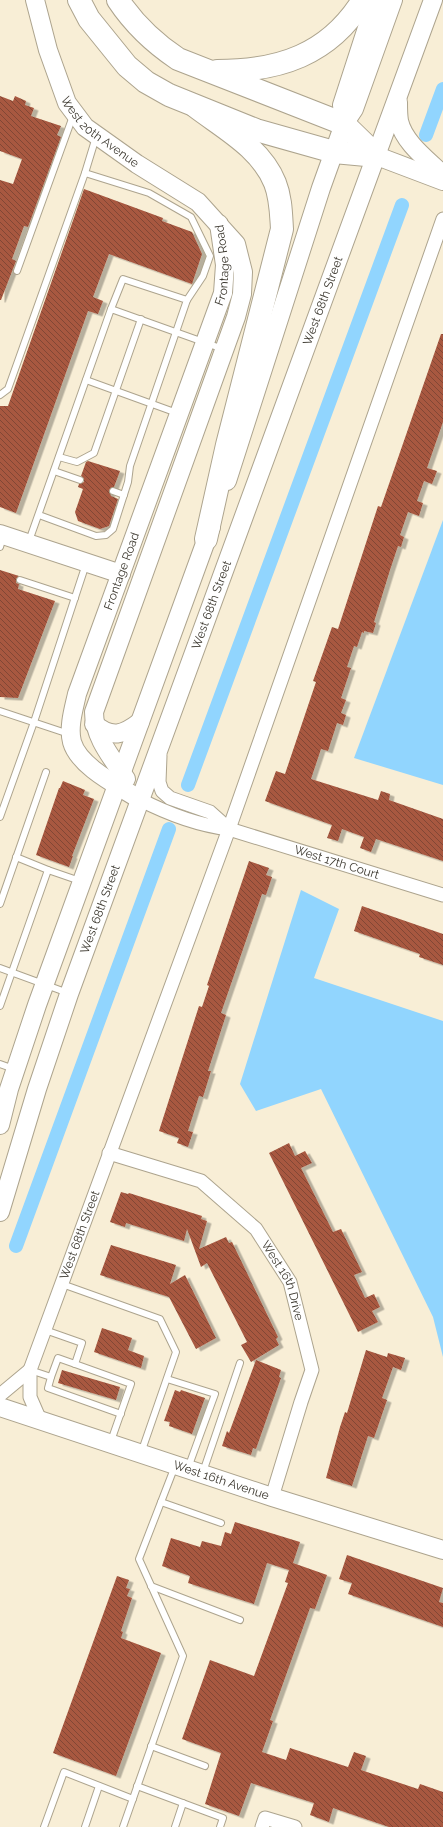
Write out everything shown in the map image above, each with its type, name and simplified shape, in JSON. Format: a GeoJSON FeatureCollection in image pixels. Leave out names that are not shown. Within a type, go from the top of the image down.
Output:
{"type":"FeatureCollection","features":[{"type":"Feature","properties":{"kind":"highway"},"geometry":{"type":"LineString","coordinates":[[79,0],[89,19],[127,66],[146,82],[169,95],[256,130],[334,152],[377,156]]}},
{"type":"Feature","properties":{"kind":"highway"},"geometry":{"type":"LineString","coordinates":[[118,0],[131,19],[159,46],[178,59],[344,124],[377,156]]}},
{"type":"Feature","properties":{"kind":"highway"},"geometry":{"type":"LineString","coordinates":[[204,70],[242,71],[276,66],[308,53],[332,37],[345,25],[363,0]]}},
{"type":"Feature","properties":{"kind":"highway"},"geometry":{"type":"LineString","coordinates":[[196,107],[251,149],[265,165],[275,184],[281,206],[282,229],[227,445],[206,539]]}},
{"type":"Feature","properties":{"kind":"main road","name":"West 20th Avenue"},"geometry":{"type":"LineString","coordinates":[[35,0],[48,50],[67,103],[85,127],[137,164],[198,202],[219,224]]}},
{"type":"Feature","properties":{"kind":"main road"},"geometry":{"type":"LineString","coordinates":[[344,124],[342,105],[376,0]]}},
{"type":"Feature","properties":{"kind":"main road"},"geometry":{"type":"LineString","coordinates":[[0,1125],[8,1067],[45,984],[239,448],[310,222],[334,152],[344,124],[354,109],[393,0]]}},
{"type":"Feature","properties":{"kind":"main road","name":"West 68th Street"},"geometry":{"type":"LineString","coordinates":[[0,1212],[37,1089],[69,994],[139,799],[377,156],[433,0]]}},
{"type":"Feature","properties":{"kind":"main road"},"geometry":{"type":"LineString","coordinates":[[398,97],[399,121],[403,133],[413,146],[443,175]]}},
{"type":"Feature","properties":{"kind":"main road"},"geometry":{"type":"LineString","coordinates":[[377,156],[443,181]]}},
{"type":"Feature","properties":{"kind":"main road","name":"Frontage Road"},"geometry":{"type":"LineString","coordinates":[[72,739],[73,711],[77,694],[223,293],[225,265],[219,224]]}},
{"type":"Feature","properties":{"kind":"main road","name":"Frontage Road"},"geometry":{"type":"LineString","coordinates":[[94,724],[96,703],[236,317],[242,294],[243,272],[236,244],[219,224]]}},
{"type":"Feature","properties":{"kind":"main road"},"geometry":{"type":"LineString","coordinates":[[1,539],[29,544],[121,574],[129,591],[130,609]]}},
{"type":"Feature","properties":{"kind":"main road"},"geometry":{"type":"LineString","coordinates":[[94,724],[107,732],[118,734],[128,731],[140,722]]}},
{"type":"Feature","properties":{"kind":"main road"},"geometry":{"type":"LineString","coordinates":[[94,724],[119,778],[139,799]]}},
{"type":"Feature","properties":{"kind":"main road"},"geometry":{"type":"LineString","coordinates":[[72,739],[84,762],[119,778]]}},
{"type":"Feature","properties":{"kind":"main road","name":"West 16th Avenue"},"geometry":{"type":"LineString","coordinates":[[0,1406],[272,1497],[443,1550]]}},
{"type":"Feature","properties":{"kind":"street","name":"West 68th Street"},"geometry":{"type":"LineString","coordinates":[[40,1420],[30,1397],[30,1370],[230,829],[443,219]]}},
{"type":"Feature","properties":{"kind":"street","name":"West 17th Court"},"geometry":{"type":"LineString","coordinates":[[160,743],[159,782],[162,791],[170,798],[210,812],[230,829]]}},
{"type":"Feature","properties":{"kind":"street","name":"West 17th Court"},"geometry":{"type":"LineString","coordinates":[[139,799],[160,810],[206,826],[230,829],[443,895]]}},
{"type":"Feature","properties":{"kind":"street","name":"West 16th Drive"},"geometry":{"type":"LineString","coordinates":[[109,1153],[202,1181],[256,1229],[290,1282],[312,1370],[272,1497]]}},
{"type":"Feature","properties":{"kind":"street","name":"West 68th Street"},"geometry":{"type":"LineString","coordinates":[[0,1395],[30,1370]]}},
{"type":"Feature","properties":{"kind":"street"},"geometry":{"type":"LineString","coordinates":[[263,1822],[295,1827]]}},
{"type":"Feature","properties":{"kind":"lane"},"geometry":{"type":"LineString","coordinates":[[17,271],[74,113]]}},
{"type":"Feature","properties":{"kind":"lane"},"geometry":{"type":"LineString","coordinates":[[0,395],[8,389],[97,136]]}},
{"type":"Feature","properties":{"kind":"lane"},"geometry":{"type":"LineString","coordinates":[[39,515],[96,536],[106,535],[113,529],[128,482],[130,466],[187,300],[203,276],[210,256],[191,217],[149,193],[85,173]]}},
{"type":"Feature","properties":{"kind":"lane"},"geometry":{"type":"LineString","coordinates":[[29,544],[111,309],[123,279],[187,300]]}},
{"type":"Feature","properties":{"kind":"lane"},"geometry":{"type":"LineString","coordinates":[[111,309],[224,349]]}},
{"type":"Feature","properties":{"kind":"lane"},"geometry":{"type":"LineString","coordinates":[[59,457],[77,462],[94,453],[141,320]]}},
{"type":"Feature","properties":{"kind":"lane"},"geometry":{"type":"LineString","coordinates":[[86,380],[179,413]]}},
{"type":"Feature","properties":{"kind":"lane"},"geometry":{"type":"LineString","coordinates":[[54,471],[80,480]]}},
{"type":"Feature","properties":{"kind":"lane"},"geometry":{"type":"LineString","coordinates":[[112,491],[124,495]]}},
{"type":"Feature","properties":{"kind":"lane"},"geometry":{"type":"LineString","coordinates":[[0,817],[34,722],[86,563]]}},
{"type":"Feature","properties":{"kind":"lane"},"geometry":{"type":"LineString","coordinates":[[20,580],[75,598]]}},
{"type":"Feature","properties":{"kind":"lane"},"geometry":{"type":"LineString","coordinates":[[0,711],[34,722],[72,739]]}},
{"type":"Feature","properties":{"kind":"lane"},"geometry":{"type":"LineString","coordinates":[[0,904],[46,772]]}},
{"type":"Feature","properties":{"kind":"lane"},"geometry":{"type":"LineString","coordinates":[[16,857],[82,882]]}},
{"type":"Feature","properties":{"kind":"lane"},"geometry":{"type":"LineString","coordinates":[[0,1006],[48,870]]}},
{"type":"Feature","properties":{"kind":"lane"},"geometry":{"type":"LineString","coordinates":[[0,968],[69,994]]}},
{"type":"Feature","properties":{"kind":"lane"},"geometry":{"type":"LineString","coordinates":[[62,1284],[160,1319],[176,1352],[141,1453]]}},
{"type":"Feature","properties":{"kind":"lane"},"geometry":{"type":"LineString","coordinates":[[45,1330],[82,1343],[75,1364]]}},
{"type":"Feature","properties":{"kind":"lane"},"geometry":{"type":"LineString","coordinates":[[110,1443],[121,1414],[131,1384],[58,1358],[48,1388],[121,1414]]}},
{"type":"Feature","properties":{"kind":"lane"},"geometry":{"type":"LineString","coordinates":[[123,1827],[183,1656],[139,1559],[161,1502],[189,1469],[240,1363]]}},
{"type":"Feature","properties":{"kind":"lane"},"geometry":{"type":"LineString","coordinates":[[30,1370],[51,1377]]}},
{"type":"Feature","properties":{"kind":"lane"},"geometry":{"type":"LineString","coordinates":[[167,1379],[215,1394],[189,1469]]}},
{"type":"Feature","properties":{"kind":"lane"},"geometry":{"type":"LineString","coordinates":[[161,1502],[221,1523]]}},
{"type":"Feature","properties":{"kind":"lane"},"geometry":{"type":"LineString","coordinates":[[151,1586],[240,1620]]}},
{"type":"Feature","properties":{"kind":"lane"},"geometry":{"type":"LineString","coordinates":[[151,1746],[205,1766]]}},
{"type":"Feature","properties":{"kind":"lane"},"geometry":{"type":"LineString","coordinates":[[44,1827],[64,1772],[133,1799]]}},
{"type":"Feature","properties":{"kind":"lane"},"geometry":{"type":"LineString","coordinates":[[85,1827],[99,1786]]}},
{"type":"Feature","properties":{"kind":"lane"},"geometry":{"type":"LineString","coordinates":[[137,1786],[223,1818],[220,1827]]}},
{"type":"Feature","properties":{"kind":"lane"},"geometry":{"type":"LineString","coordinates":[[175,1827],[183,1803]]}},
{"type":"Feature","properties":{"kind":"water"},"geometry":{"type":"Polygon","coordinates":[[[443,520],[443,785],[354,758],[443,520]]]}},
{"type":"Feature","properties":{"kind":"water"},"geometry":{"type":"Polygon","coordinates":[[[301,890],[339,909],[314,978],[443,1021],[443,1357],[433,1317],[321,1089],[256,1111],[240,1084],[301,890]]]}},
{"type":"Feature","properties":{"kind":"building"},"geometry":{"type":"Polygon","coordinates":[[[0,96],[13,101],[15,96],[26,101],[25,105],[34,108],[31,116],[61,126],[57,135],[61,137],[28,227],[24,226],[12,259],[16,261],[1,300],[0,180],[13,184],[22,159],[0,151],[0,96]]]}},
{"type":"Feature","properties":{"kind":"building"},"geometry":{"type":"Polygon","coordinates":[[[84,189],[163,218],[162,221],[192,232],[202,254],[192,284],[109,254],[93,297],[103,301],[98,314],[88,311],[16,513],[0,507],[0,406],[8,406],[84,189]]]}},
{"type":"Feature","properties":{"kind":"building"},"geometry":{"type":"Polygon","coordinates":[[[441,334],[443,334],[443,422],[427,468],[437,471],[432,484],[424,481],[417,501],[423,503],[419,516],[408,512],[400,535],[404,537],[401,547],[398,546],[390,570],[374,622],[376,623],[373,633],[362,632],[357,647],[354,646],[347,667],[351,668],[341,698],[346,700],[341,713],[346,715],[343,725],[337,723],[328,751],[321,749],[311,779],[378,800],[381,791],[390,794],[389,800],[443,819],[443,861],[376,839],[371,852],[360,848],[364,837],[342,829],[338,841],[327,838],[332,825],[265,801],[276,771],[285,774],[316,682],[313,681],[332,627],[338,629],[378,506],[381,507],[441,334]]]}},
{"type":"Feature","properties":{"kind":"building"},"geometry":{"type":"Polygon","coordinates":[[[88,461],[120,471],[114,487],[109,490],[111,496],[118,499],[109,526],[100,529],[78,521],[75,512],[83,489],[78,487],[79,484],[84,482],[84,479],[81,476],[86,462],[88,461]]]}},
{"type":"Feature","properties":{"kind":"building"},"geometry":{"type":"Polygon","coordinates":[[[0,570],[19,576],[16,579],[16,583],[19,584],[18,589],[55,601],[18,698],[0,697],[0,570]]]}},
{"type":"Feature","properties":{"kind":"building"},"geometry":{"type":"Polygon","coordinates":[[[63,781],[85,790],[83,795],[94,799],[69,867],[36,855],[59,788],[63,781]]]}},
{"type":"Feature","properties":{"kind":"building"},"geometry":{"type":"Polygon","coordinates":[[[249,861],[269,868],[266,875],[272,877],[266,895],[262,894],[221,1013],[226,1015],[208,1071],[211,1071],[203,1097],[199,1096],[188,1131],[193,1132],[188,1147],[177,1143],[179,1138],[159,1131],[199,1006],[202,1007],[209,986],[207,985],[249,861]]]}},
{"type":"Feature","properties":{"kind":"building"},"geometry":{"type":"Polygon","coordinates":[[[362,906],[443,934],[443,965],[419,957],[420,954],[354,931],[362,906]]]}},
{"type":"Feature","properties":{"kind":"building"},"geometry":{"type":"Polygon","coordinates":[[[289,1143],[295,1156],[305,1151],[312,1163],[301,1168],[333,1232],[341,1229],[362,1272],[354,1275],[365,1298],[374,1294],[380,1307],[372,1311],[378,1322],[358,1332],[269,1153],[289,1143]]]}},
{"type":"Feature","properties":{"kind":"building"},"geometry":{"type":"Polygon","coordinates":[[[121,1192],[129,1193],[202,1216],[201,1219],[207,1221],[199,1249],[226,1237],[229,1243],[232,1242],[278,1337],[276,1339],[279,1345],[251,1362],[241,1345],[247,1342],[207,1263],[201,1267],[187,1229],[184,1241],[126,1223],[125,1227],[110,1222],[121,1192]]]}},
{"type":"Feature","properties":{"kind":"building"},"geometry":{"type":"Polygon","coordinates":[[[111,1245],[176,1265],[170,1284],[185,1275],[216,1338],[196,1349],[169,1297],[100,1275],[111,1245]]]}},
{"type":"Feature","properties":{"kind":"building"},"geometry":{"type":"Polygon","coordinates":[[[102,1328],[132,1338],[128,1350],[144,1356],[141,1368],[94,1352],[102,1328]]]}},
{"type":"Feature","properties":{"kind":"building"},"geometry":{"type":"Polygon","coordinates":[[[366,1350],[387,1357],[388,1353],[405,1358],[401,1370],[393,1367],[382,1398],[387,1400],[374,1438],[368,1436],[352,1486],[326,1478],[340,1427],[345,1412],[347,1413],[366,1350]]]}},
{"type":"Feature","properties":{"kind":"building"},"geometry":{"type":"Polygon","coordinates":[[[256,1360],[281,1370],[279,1377],[281,1378],[256,1449],[253,1448],[251,1455],[222,1446],[227,1431],[229,1433],[256,1360]]]}},
{"type":"Feature","properties":{"kind":"building"},"geometry":{"type":"Polygon","coordinates":[[[62,1370],[120,1387],[116,1400],[58,1383],[62,1370]]]}},
{"type":"Feature","properties":{"kind":"building"},"geometry":{"type":"Polygon","coordinates":[[[175,1390],[180,1392],[181,1390],[205,1398],[192,1434],[169,1426],[170,1422],[164,1421],[175,1390]]]}},
{"type":"Feature","properties":{"kind":"building"},"geometry":{"type":"Polygon","coordinates":[[[235,1522],[300,1542],[293,1563],[327,1575],[315,1609],[310,1608],[270,1720],[273,1721],[262,1752],[286,1760],[290,1748],[348,1767],[354,1752],[366,1756],[361,1770],[418,1789],[420,1784],[443,1792],[443,1827],[389,1827],[333,1808],[329,1822],[310,1815],[314,1803],[251,1783],[239,1816],[205,1804],[221,1753],[182,1739],[210,1660],[254,1676],[288,1583],[285,1582],[289,1570],[267,1563],[254,1604],[188,1583],[190,1576],[162,1566],[171,1538],[200,1547],[202,1541],[221,1546],[225,1532],[231,1534],[235,1522]]]}},
{"type":"Feature","properties":{"kind":"building"},"geometry":{"type":"Polygon","coordinates":[[[347,1555],[443,1588],[439,1602],[443,1603],[443,1627],[348,1594],[352,1583],[339,1579],[347,1555]]]}},
{"type":"Feature","properties":{"kind":"building"},"geometry":{"type":"Polygon","coordinates":[[[117,1576],[129,1580],[126,1588],[130,1589],[127,1596],[132,1598],[121,1631],[123,1632],[121,1638],[161,1653],[116,1776],[53,1753],[117,1576]]]}},
{"type":"Feature","properties":{"kind":"waterway"},"geometry":{"type":"LineString","coordinates":[[426,135],[443,89]]}},
{"type":"Feature","properties":{"kind":"waterway"},"geometry":{"type":"LineString","coordinates":[[188,785],[402,205]]}},
{"type":"Feature","properties":{"kind":"waterway"},"geometry":{"type":"LineString","coordinates":[[16,1246],[169,829]]}}]}
